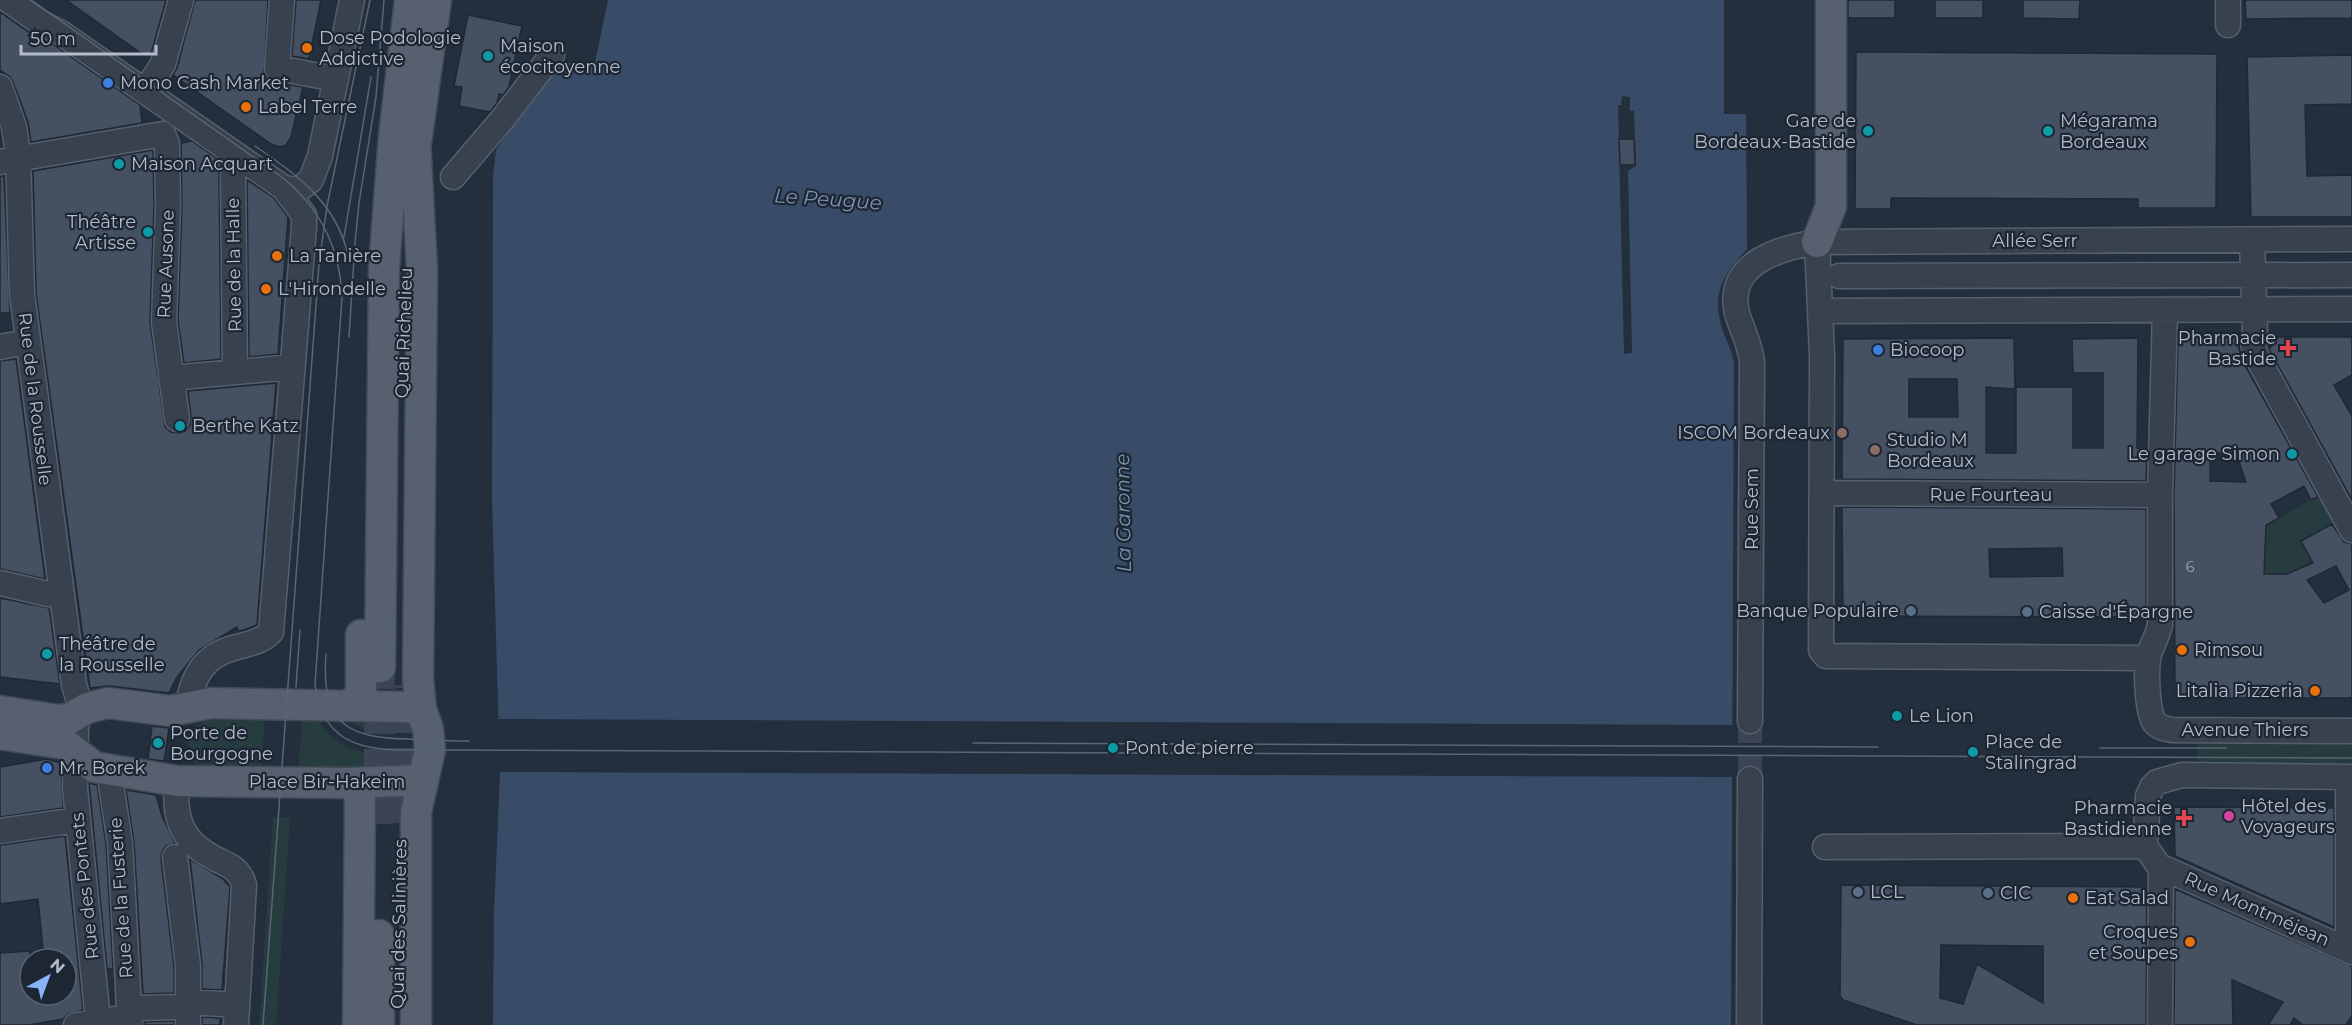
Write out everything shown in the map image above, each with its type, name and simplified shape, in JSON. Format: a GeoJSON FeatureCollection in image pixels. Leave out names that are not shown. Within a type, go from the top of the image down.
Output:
{"type":"FeatureCollection","features":[{"type":"Feature","properties":{"kind":"main road","name":"Quai Richelieu"},"geometry":{"type":"LineString","coordinates":[[404,137],[410,0]]}},
{"type":"Feature","properties":{"kind":"main road","name":"Quai Richelieu"},"geometry":{"type":"LineString","coordinates":[[390,667],[384,279],[404,137],[436,0]]}},
{"type":"Feature","properties":{"kind":"main road"},"geometry":{"type":"LineString","coordinates":[[1812,0],[1811,57],[1816,76],[1817,242]]}},
{"type":"Feature","properties":{"kind":"main road"},"geometry":{"type":"LineString","coordinates":[[1817,242],[1831,206],[1831,0]]}},
{"type":"Feature","properties":{"kind":"main road"},"geometry":{"type":"LineString","coordinates":[[346,706],[355,701],[361,692],[363,362],[368,294],[404,137]]}},
{"type":"Feature","properties":{"kind":"main road","name":"Place Bir-Hakeim"},"geometry":{"type":"LineString","coordinates":[[0,734],[57,741],[76,751],[88,764],[112,771],[177,781],[349,783],[423,780],[430,740],[421,709],[417,679],[422,270],[404,137]]}},
{"type":"Feature","properties":{"kind":"main road"},"geometry":{"type":"LineString","coordinates":[[0,711],[58,720],[69,719],[82,711],[108,703],[170,711],[211,703],[421,709]]}},
{"type":"Feature","properties":{"kind":"main road"},"geometry":{"type":"LineString","coordinates":[[416,1025],[416,812],[423,780]]}},
{"type":"Feature","properties":{"kind":"main road"},"geometry":{"type":"LineString","coordinates":[[349,783],[360,796],[358,1025]]}},
{"type":"Feature","properties":{"kind":"main road","name":"Quai des Salinières"},"geometry":{"type":"LineString","coordinates":[[379,1025],[389,824],[398,1025]]}},
{"type":"Feature","properties":{"kind":"street"},"geometry":{"type":"LineString","coordinates":[[8,0],[41,23],[61,33],[284,188],[304,215],[271,632],[263,640],[231,648],[206,664],[194,680],[187,708]]}},
{"type":"Feature","properties":{"kind":"street"},"geometry":{"type":"LineString","coordinates":[[145,91],[163,64],[181,0]]}},
{"type":"Feature","properties":{"kind":"street"},"geometry":{"type":"LineString","coordinates":[[282,0],[277,68],[336,80]]}},
{"type":"Feature","properties":{"kind":"street"},"geometry":{"type":"LineString","coordinates":[[284,188],[298,190],[311,180],[320,156],[352,0]]}},
{"type":"Feature","properties":{"kind":"street"},"geometry":{"type":"LineString","coordinates":[[2228,0],[2228,26]]}},
{"type":"Feature","properties":{"kind":"street"},"geometry":{"type":"LineString","coordinates":[[453,177],[501,122],[552,55]]}},
{"type":"Feature","properties":{"kind":"street","name":"Rue de la Rousselle"},"geometry":{"type":"LineString","coordinates":[[0,87],[14,127],[9,161],[10,232],[22,294],[74,685],[82,711]]}},
{"type":"Feature","properties":{"kind":"street"},"geometry":{"type":"LineString","coordinates":[[9,161],[163,134],[177,114]]}},
{"type":"Feature","properties":{"kind":"street","name":"Rue Ausone"},"geometry":{"type":"LineString","coordinates":[[163,134],[167,144],[168,206],[164,322],[177,419]]}},
{"type":"Feature","properties":{"kind":"street","name":"Rue de la Halle"},"geometry":{"type":"LineString","coordinates":[[235,372],[233,172],[241,159]]}},
{"type":"Feature","properties":{"kind":"street","name":"Allée Serr"},"geometry":{"type":"LineString","coordinates":[[1817,242],[2352,239]]}},
{"type":"Feature","properties":{"kind":"street"},"geometry":{"type":"LineString","coordinates":[[2253,240],[2253,342],[2255,353],[2352,530]]}},
{"type":"Feature","properties":{"kind":"street"},"geometry":{"type":"LineString","coordinates":[[1817,242],[1822,356],[1821,650],[1826,656],[2148,658],[2159,633],[2160,624],[2160,495],[2165,310]]}},
{"type":"Feature","properties":{"kind":"street","name":"Rue Sem"},"geometry":{"type":"LineString","coordinates":[[1750,721],[1752,362],[1750,348],[1737,311],[1737,290],[1747,271],[1767,254],[1817,242]]}},
{"type":"Feature","properties":{"kind":"street","name":"Allée Serr"},"geometry":{"type":"LineString","coordinates":[[1839,276],[2352,275]]}},
{"type":"Feature","properties":{"kind":"street"},"geometry":{"type":"LineString","coordinates":[[1820,311],[2352,309]]}},
{"type":"Feature","properties":{"kind":"street"},"geometry":{"type":"LineString","coordinates":[[0,347],[28,342]]}},
{"type":"Feature","properties":{"kind":"street"},"geometry":{"type":"LineString","coordinates":[[171,378],[292,367]]}},
{"type":"Feature","properties":{"kind":"street","name":"Rue Fourteau"},"geometry":{"type":"LineString","coordinates":[[1822,493],[2160,495]]}},
{"type":"Feature","properties":{"kind":"street"},"geometry":{"type":"LineString","coordinates":[[0,583],[48,594],[61,592]]}},
{"type":"Feature","properties":{"kind":"street","name":"Avenue Thiers"},"geometry":{"type":"LineString","coordinates":[[2148,658],[2149,708],[2157,725],[2172,730],[2352,731]]}},
{"type":"Feature","properties":{"kind":"street","name":"Rue des Pontets"},"geometry":{"type":"LineString","coordinates":[[82,711],[76,726],[74,774],[87,1023]]}},
{"type":"Feature","properties":{"kind":"street","name":"Rue de la Fusterie"},"geometry":{"type":"LineString","coordinates":[[112,771],[111,785],[120,843],[130,1018]]}},
{"type":"Feature","properties":{"kind":"street"},"geometry":{"type":"LineString","coordinates":[[2160,1025],[2160,869],[2145,846],[2148,796],[2157,782],[2172,776],[2350,777],[2348,950]]}},
{"type":"Feature","properties":{"kind":"street"},"geometry":{"type":"LineString","coordinates":[[1749,1025],[1750,779]]}},
{"type":"Feature","properties":{"kind":"street"},"geometry":{"type":"LineString","coordinates":[[177,781],[175,800],[181,847],[189,1013]]}},
{"type":"Feature","properties":{"kind":"street"},"geometry":{"type":"LineString","coordinates":[[0,831],[77,820]]}},
{"type":"Feature","properties":{"kind":"street"},"geometry":{"type":"LineString","coordinates":[[1826,847],[2145,846]]}},
{"type":"Feature","properties":{"kind":"street"},"geometry":{"type":"LineString","coordinates":[[87,1023],[120,1017],[130,1018],[138,1008],[179,1007],[189,1013],[237,1015],[244,885],[242,876],[235,869],[203,851],[181,847]]}},
{"type":"Feature","properties":{"kind":"street","name":"Rue Montméjean"},"geometry":{"type":"LineString","coordinates":[[2160,869],[2166,869],[2348,950]]}},
{"type":"Feature","properties":{"kind":"green space"},"geometry":{"type":"Polygon","coordinates":[[[2322,494],[2337,521],[2302,541],[2312,561],[2287,574],[2244,574],[2266,525],[2322,494]]]}},
{"type":"Feature","properties":{"kind":"green space"},"geometry":{"type":"Polygon","coordinates":[[[209,720],[265,720],[261,770],[199,766],[190,753],[189,739],[195,727],[209,720]]]}},
{"type":"Feature","properties":{"kind":"green space"},"geometry":{"type":"Polygon","coordinates":[[[302,721],[319,721],[337,741],[359,751],[411,754],[400,767],[298,770],[302,721]]]}},
{"type":"Feature","properties":{"kind":"green space"},"geometry":{"type":"Polygon","coordinates":[[[348,721],[389,722],[397,724],[409,733],[368,731],[348,721]]]}},
{"type":"Feature","properties":{"kind":"green space"},"geometry":{"type":"Polygon","coordinates":[[[2198,739],[2352,739],[2352,768],[2197,768],[2198,739]]]}},
{"type":"Feature","properties":{"kind":"green space"},"geometry":{"type":"Polygon","coordinates":[[[273,817],[290,818],[276,1025],[259,1025],[273,817]]]}},
{"type":"Feature","properties":{"kind":"water"},"geometry":{"type":"Polygon","coordinates":[[[608,0],[1724,0],[1724,114],[1746,114],[1747,249],[1726,275],[1718,304],[1722,328],[1734,363],[1731,1025],[493,1025],[494,912],[500,772],[492,499],[493,177],[496,150],[559,61],[594,67],[608,0]]]}},
{"type":"Feature","properties":{"kind":"pier"},"geometry":{"type":"Polygon","coordinates":[[[1622,96],[1630,97],[1630,111],[1634,111],[1636,166],[1628,171],[1632,353],[1624,354],[1618,105],[1621,105],[1622,96]]]}},
{"type":"Feature","properties":{"kind":"pier","name":"Pont de pierre"},"geometry":{"type":"Polygon","coordinates":[[[496,719],[1735,725],[1736,777],[497,772],[496,719]]]}},
{"type":"Feature","properties":{"kind":"building"},"geometry":{"type":"Polygon","coordinates":[[[66,0],[166,0],[151,54],[145,56],[66,0]]]}},
{"type":"Feature","properties":{"kind":"building"},"geometry":{"type":"Polygon","coordinates":[[[195,0],[268,0],[264,73],[274,82],[303,87],[291,137],[286,145],[280,147],[271,144],[173,75],[177,68],[195,0]]]}},
{"type":"Feature","properties":{"kind":"building"},"geometry":{"type":"Polygon","coordinates":[[[296,0],[321,0],[309,59],[292,56],[296,0]]]}},
{"type":"Feature","properties":{"kind":"building"},"geometry":{"type":"Polygon","coordinates":[[[1848,0],[1895,0],[1895,18],[1848,18],[1848,0]]]}},
{"type":"Feature","properties":{"kind":"building"},"geometry":{"type":"Polygon","coordinates":[[[1935,0],[1983,0],[1983,18],[1935,18],[1935,0]]]}},
{"type":"Feature","properties":{"kind":"building"},"geometry":{"type":"Polygon","coordinates":[[[2023,0],[2080,0],[2079,19],[2023,18],[2023,0]]]}},
{"type":"Feature","properties":{"kind":"building"},"geometry":{"type":"Polygon","coordinates":[[[2245,0],[2352,0],[2352,18],[2246,19],[2245,0]]]}},
{"type":"Feature","properties":{"kind":"building"},"geometry":{"type":"Polygon","coordinates":[[[0,12],[33,35],[54,45],[140,105],[142,123],[31,142],[28,122],[13,82],[0,70],[0,12]]]}},
{"type":"Feature","properties":{"kind":"building","name":"Maison écocitoyenne"},"geometry":{"type":"Polygon","coordinates":[[[468,15],[522,26],[509,87],[503,95],[499,94],[497,103],[490,112],[459,106],[462,87],[454,86],[468,15]]]}},
{"type":"Feature","properties":{"kind":"building","name":"Mégarama Bordeaux"},"geometry":{"type":"Polygon","coordinates":[[[1856,52],[2217,54],[2216,208],[2138,208],[2138,199],[1891,198],[1891,209],[1855,209],[1856,52]]]}},
{"type":"Feature","properties":{"kind":"building"},"geometry":{"type":"Polygon","coordinates":[[[2352,55],[2352,104],[2305,105],[2307,176],[2352,175],[2352,217],[2251,217],[2247,57],[2352,55]]]}},
{"type":"Feature","properties":{"kind":"building"},"geometry":{"type":"Polygon","coordinates":[[[1619,139],[1634,139],[1635,165],[1620,165],[1619,139]]]}},
{"type":"Feature","properties":{"kind":"building"},"geometry":{"type":"Polygon","coordinates":[[[192,141],[222,162],[219,172],[221,359],[184,363],[178,321],[182,206],[181,143],[192,141]]]}},
{"type":"Feature","properties":{"kind":"building"},"geometry":{"type":"Polygon","coordinates":[[[153,150],[154,206],[150,322],[165,427],[171,432],[178,433],[185,431],[190,425],[188,391],[276,383],[257,625],[238,631],[237,627],[199,650],[177,677],[169,693],[110,686],[90,688],[36,293],[33,171],[153,150]]]}},
{"type":"Feature","properties":{"kind":"building"},"geometry":{"type":"Polygon","coordinates":[[[0,176],[4,176],[10,313],[0,313],[0,176]]]}},
{"type":"Feature","properties":{"kind":"building"},"geometry":{"type":"Polygon","coordinates":[[[247,180],[274,198],[288,217],[278,354],[249,357],[247,180]]]}},
{"type":"Feature","properties":{"kind":"building"},"geometry":{"type":"Polygon","coordinates":[[[2180,337],[2236,337],[2242,360],[2318,497],[2311,500],[2304,486],[2271,504],[2279,518],[2266,525],[2264,574],[2287,574],[2313,563],[2301,541],[2332,524],[2344,542],[2352,544],[2352,698],[2175,698],[2174,495],[2178,339],[2180,337]],[[2210,453],[2210,481],[2246,482],[2236,453],[2210,453]],[[2336,566],[2307,580],[2324,603],[2349,590],[2336,566]]]}},
{"type":"Feature","properties":{"kind":"building"},"geometry":{"type":"Polygon","coordinates":[[[2278,337],[2352,337],[2352,375],[2334,385],[2352,416],[2352,500],[2269,349],[2278,337]]]}},
{"type":"Feature","properties":{"kind":"building"},"geometry":{"type":"Polygon","coordinates":[[[2014,338],[2015,389],[1986,387],[1986,453],[2016,453],[2016,387],[2073,387],[2073,448],[2103,448],[2103,373],[2073,373],[2072,339],[2138,338],[2137,448],[2147,449],[2146,481],[1842,479],[1843,339],[2014,338]],[[1909,379],[1909,417],[1958,417],[1957,379],[1909,379]]]}},
{"type":"Feature","properties":{"kind":"building"},"geometry":{"type":"Polygon","coordinates":[[[16,359],[45,579],[0,569],[0,361],[16,359]]]}},
{"type":"Feature","properties":{"kind":"building"},"geometry":{"type":"Polygon","coordinates":[[[1842,507],[2146,509],[2146,617],[1843,616],[1842,507]],[[2062,548],[1989,549],[1990,577],[2063,576],[2062,548]]]}},
{"type":"Feature","properties":{"kind":"building"},"geometry":{"type":"Polygon","coordinates":[[[0,598],[49,608],[60,684],[0,677],[0,598]]]}},
{"type":"Feature","properties":{"kind":"building","name":"Porte de Bourgogne"},"geometry":{"type":"Polygon","coordinates":[[[152,726],[169,728],[164,761],[148,759],[152,726]]]}},
{"type":"Feature","properties":{"kind":"building"},"geometry":{"type":"Polygon","coordinates":[[[47,759],[61,763],[63,808],[0,817],[0,767],[47,759]]]}},
{"type":"Feature","properties":{"kind":"building"},"geometry":{"type":"Polygon","coordinates":[[[89,783],[97,785],[106,844],[113,969],[107,969],[89,783]]]}},
{"type":"Feature","properties":{"kind":"building"},"geometry":{"type":"Polygon","coordinates":[[[126,790],[156,795],[162,816],[175,843],[166,846],[161,859],[174,967],[174,993],[143,994],[134,842],[126,790]]]}},
{"type":"Feature","properties":{"kind":"building"},"geometry":{"type":"Polygon","coordinates":[[[2174,807],[2334,808],[2334,927],[2175,856],[2174,807]]]}},
{"type":"Feature","properties":{"kind":"building"},"geometry":{"type":"Polygon","coordinates":[[[65,836],[76,947],[43,947],[38,899],[0,904],[0,845],[65,836]]]}},
{"type":"Feature","properties":{"kind":"building"},"geometry":{"type":"Polygon","coordinates":[[[190,859],[223,879],[230,887],[222,990],[202,989],[202,964],[190,859]]]}},
{"type":"Feature","properties":{"kind":"building"},"geometry":{"type":"Polygon","coordinates":[[[1841,885],[2147,887],[2146,1025],[1917,1025],[1843,1000],[1840,996],[1841,885]],[[1941,945],[1940,998],[1963,1004],[1977,964],[2043,1003],[2043,946],[1941,945]]]}},
{"type":"Feature","properties":{"kind":"building"},"geometry":{"type":"Polygon","coordinates":[[[2175,889],[2352,966],[2352,1016],[2346,1025],[2303,1025],[2294,1018],[2290,1025],[2268,1025],[2283,1002],[2232,980],[2233,1025],[2174,1025],[2175,889]]]}},
{"type":"Feature","properties":{"kind":"building"},"geometry":{"type":"Polygon","coordinates":[[[18,952],[18,1007],[78,1007],[78,962],[83,1010],[68,1014],[63,1019],[29,1025],[0,1025],[0,953],[18,952]]]}},
{"type":"Feature","properties":{"kind":"building"},"geometry":{"type":"Polygon","coordinates":[[[202,1017],[220,1018],[220,1025],[202,1025],[202,1017]]]}},
{"type":"Feature","properties":{"kind":"building"},"geometry":{"type":"Polygon","coordinates":[[[174,1021],[174,1025],[144,1025],[144,1022],[174,1021]]]}},
{"type":"Feature","properties":{"kind":"tunnel"},"geometry":{"type":"LineString","coordinates":[[378,824],[380,667]]}},
{"type":"Feature","properties":{"kind":"tunnel"},"geometry":{"type":"LineString","coordinates":[[400,823],[401,685]]}},
{"type":"Feature","properties":{"kind":"tunnel"},"geometry":{"type":"LineString","coordinates":[[1750,721],[1750,779]]}},
{"type":"Feature","properties":{"kind":"tram line"},"geometry":{"type":"LineString","coordinates":[[31,0],[283,178],[308,203],[326,231],[337,262],[342,297],[315,684],[321,709],[331,727],[345,738],[363,746],[403,750],[2352,758]]}},
{"type":"Feature","properties":{"kind":"tram line"},"geometry":{"type":"LineString","coordinates":[[263,1025],[319,264],[327,206],[370,0]]}},
{"type":"Feature","properties":{"kind":"tram line"},"geometry":{"type":"LineString","coordinates":[[349,337],[359,203],[376,97],[384,0]]}},
{"type":"Feature","properties":{"kind":"tram line"},"geometry":{"type":"LineString","coordinates":[[344,237],[371,77]]}},
{"type":"Feature","properties":{"kind":"tram line"},"geometry":{"type":"LineString","coordinates":[[255,146],[287,169],[315,194],[336,223],[349,260]]}},
{"type":"Feature","properties":{"kind":"tram line"},"geometry":{"type":"LineString","coordinates":[[296,687],[300,630]]}},
{"type":"Feature","properties":{"kind":"tram line"},"geometry":{"type":"LineString","coordinates":[[326,654],[325,677],[333,710],[341,721],[353,729],[367,735],[386,738],[469,741]]}},
{"type":"Feature","properties":{"kind":"tram line"},"geometry":{"type":"LineString","coordinates":[[973,743],[1878,747]]}},
{"type":"Feature","properties":{"kind":"tram line"},"geometry":{"type":"LineString","coordinates":[[2100,748],[2226,748]]}},
{"type":"Feature","properties":{"kind":"place","name":"Dose Podologie Addictive"},"geometry":{"type":"Point","coordinates":[307,48]}},
{"type":"Feature","properties":{"kind":"place","name":"Maison écocitoyenne"},"geometry":{"type":"Point","coordinates":[488,56]}},
{"type":"Feature","properties":{"kind":"place","name":"Mono Cash Market"},"geometry":{"type":"Point","coordinates":[108,83]}},
{"type":"Feature","properties":{"kind":"place","name":"Label Terre"},"geometry":{"type":"Point","coordinates":[246,107]}},
{"type":"Feature","properties":{"kind":"place","name":"Gare de Bordeaux-Bastide"},"geometry":{"type":"Point","coordinates":[1868,131]}},
{"type":"Feature","properties":{"kind":"place","name":"Mégarama Bordeaux"},"geometry":{"type":"Point","coordinates":[2048,131]}},
{"type":"Feature","properties":{"kind":"place","name":"Maison Acquart"},"geometry":{"type":"Point","coordinates":[119,164]}},
{"type":"Feature","properties":{"kind":"place","name":"Théâtre Artisse"},"geometry":{"type":"Point","coordinates":[148,232]}},
{"type":"Feature","properties":{"kind":"place","name":"La Tanière"},"geometry":{"type":"Point","coordinates":[277,256]}},
{"type":"Feature","properties":{"kind":"place","name":"L'Hirondelle"},"geometry":{"type":"Point","coordinates":[266,289]}},
{"type":"Feature","properties":{"kind":"place","name":"Pharmacie Bastide"},"geometry":{"type":"Point","coordinates":[2288,348]}},
{"type":"Feature","properties":{"kind":"place","name":"Biocoop"},"geometry":{"type":"Point","coordinates":[1878,350]}},
{"type":"Feature","properties":{"kind":"place","name":"Berthe Katz"},"geometry":{"type":"Point","coordinates":[180,426]}},
{"type":"Feature","properties":{"kind":"place","name":"ISCOM Bordeaux"},"geometry":{"type":"Point","coordinates":[1842,433]}},
{"type":"Feature","properties":{"kind":"place","name":"Studio M Bordeaux"},"geometry":{"type":"Point","coordinates":[1875,450]}},
{"type":"Feature","properties":{"kind":"place","name":"Le garage Simon"},"geometry":{"type":"Point","coordinates":[2292,454]}},
{"type":"Feature","properties":{"kind":"place","name":"Banque Populaire"},"geometry":{"type":"Point","coordinates":[1911,611]}},
{"type":"Feature","properties":{"kind":"place","name":"Caisse d'Épargne"},"geometry":{"type":"Point","coordinates":[2027,612]}},
{"type":"Feature","properties":{"kind":"place","name":"Rimsou"},"geometry":{"type":"Point","coordinates":[2182,650]}},
{"type":"Feature","properties":{"kind":"place","name":"Théâtre de la Rousselle"},"geometry":{"type":"Point","coordinates":[47,654]}},
{"type":"Feature","properties":{"kind":"place","name":"Litalia Pizzeria"},"geometry":{"type":"Point","coordinates":[2315,691]}},
{"type":"Feature","properties":{"kind":"place","name":"Le Lion"},"geometry":{"type":"Point","coordinates":[1897,716]}},
{"type":"Feature","properties":{"kind":"place","name":"Porte de Bourgogne"},"geometry":{"type":"Point","coordinates":[158,743]}},
{"type":"Feature","properties":{"kind":"place","name":"Pont de pierre"},"geometry":{"type":"Point","coordinates":[1113,748]}},
{"type":"Feature","properties":{"kind":"place","name":"Place de Stalingrad"},"geometry":{"type":"Point","coordinates":[1973,752]}},
{"type":"Feature","properties":{"kind":"place","name":"Mr. Borek"},"geometry":{"type":"Point","coordinates":[47,768]}},
{"type":"Feature","properties":{"kind":"place","name":"Hôtel des Voyageurs"},"geometry":{"type":"Point","coordinates":[2229,816]}},
{"type":"Feature","properties":{"kind":"place","name":"Pharmacie Bastidienne"},"geometry":{"type":"Point","coordinates":[2184,818]}},
{"type":"Feature","properties":{"kind":"place","name":"LCL"},"geometry":{"type":"Point","coordinates":[1858,892]}},
{"type":"Feature","properties":{"kind":"place","name":"CIC"},"geometry":{"type":"Point","coordinates":[1988,893]}},
{"type":"Feature","properties":{"kind":"place","name":"Eat Salad"},"geometry":{"type":"Point","coordinates":[2073,898]}},
{"type":"Feature","properties":{"kind":"place","name":"Croques et Soupes"},"geometry":{"type":"Point","coordinates":[2190,942]}},
{"type":"Feature","properties":{"kind":"water label","name":"Le Peugue"},"geometry":{"type":"Point","coordinates":[828,199]}},
{"type":"Feature","properties":{"kind":"water label","name":"La Garonne"},"geometry":{"type":"Point","coordinates":[1123,513]}}]}
